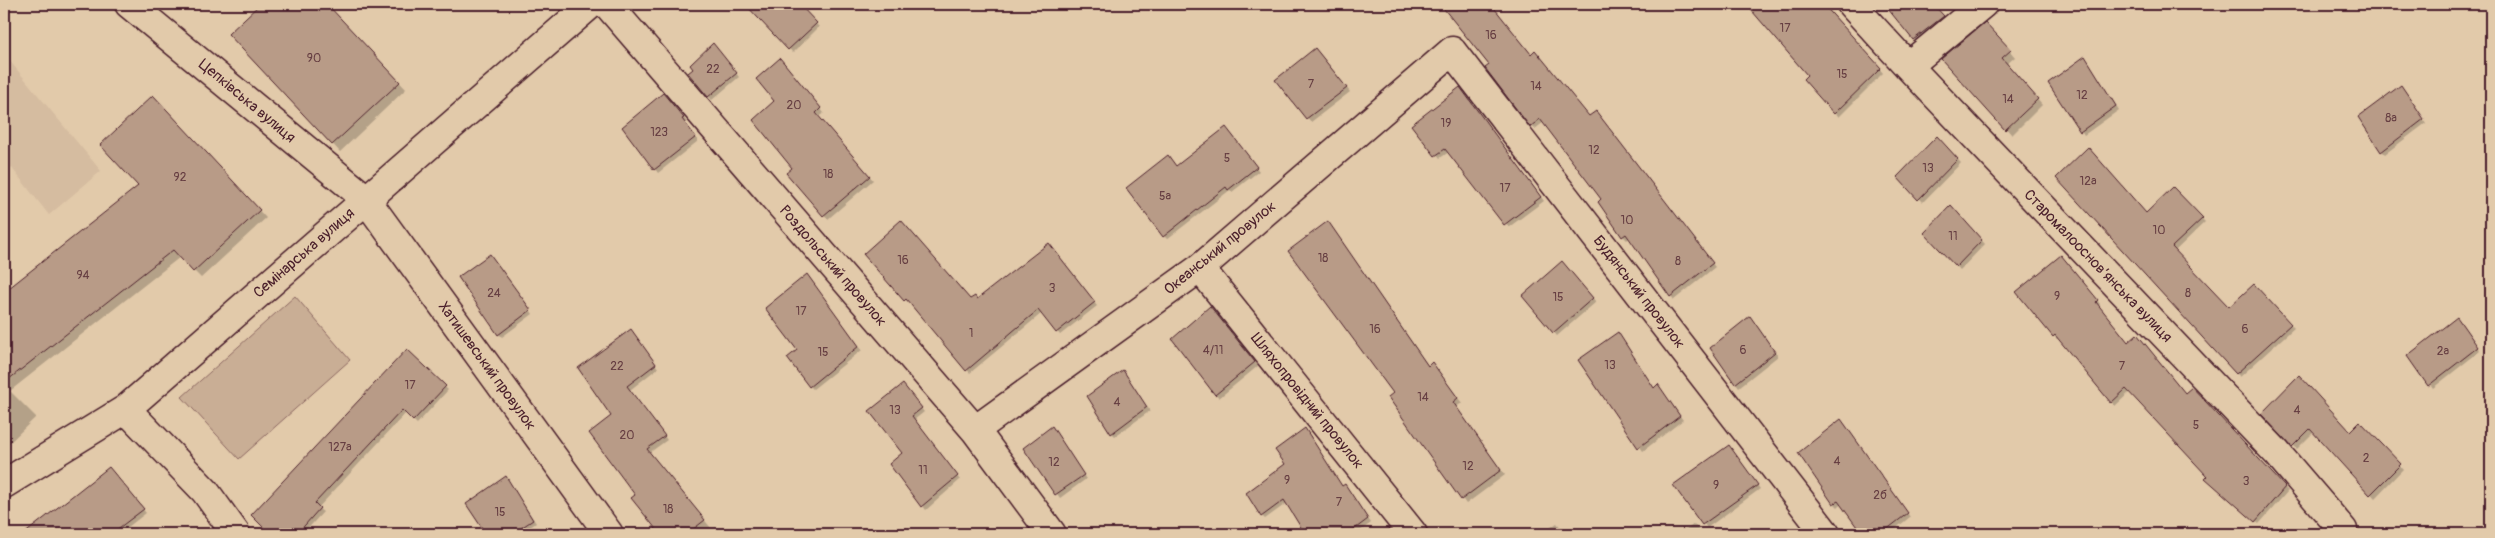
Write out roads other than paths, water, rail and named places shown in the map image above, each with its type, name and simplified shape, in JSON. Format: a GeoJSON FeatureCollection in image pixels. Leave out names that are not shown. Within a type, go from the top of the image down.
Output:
{"type":"FeatureCollection","features":[{"type":"Feature","properties":{"kind":"street","name":"Цепківська вулиця"},"geometry":{"type":"LineString","coordinates":[[129,4],[365,198]]}},
{"type":"Feature","properties":{"kind":"street","name":"Семінарська вулиця"},"geometry":{"type":"LineString","coordinates":[[4,484],[126,409],[365,198],[591,4]]}},
{"type":"Feature","properties":{"kind":"street","name":"Роздольський провулок"},"geometry":{"type":"LineString","coordinates":[[606,4],[975,430],[1052,534]]}},
{"type":"Feature","properties":{"kind":"street","name":"Старомалооснов’янська вулиця"},"geometry":{"type":"LineString","coordinates":[[1852,4],[1908,66],[2277,453],[2343,533]]}},
{"type":"Feature","properties":{"kind":"street"},"geometry":{"type":"LineString","coordinates":[[1908,66],[1983,4]]}},
{"type":"Feature","properties":{"kind":"street","name":"Океанський провулок"},"geometry":{"type":"LineString","coordinates":[[975,430],[1200,268],[1452,51]]}},
{"type":"Feature","properties":{"kind":"street","name":"Будянський провулок"},"geometry":{"type":"LineString","coordinates":[[1452,51],[1826,534]]}},
{"type":"Feature","properties":{"kind":"street","name":"Хатишевський провулок"},"geometry":{"type":"LineString","coordinates":[[365,198],[609,534]]}},
{"type":"Feature","properties":{"kind":"street","name":"Шляхопровідний провулок"},"geometry":{"type":"LineString","coordinates":[[1200,268],[1413,534]]}},
{"type":"Feature","properties":{"kind":"street"},"geometry":{"type":"LineString","coordinates":[[126,409],[205,491],[236,534]]}}]}
